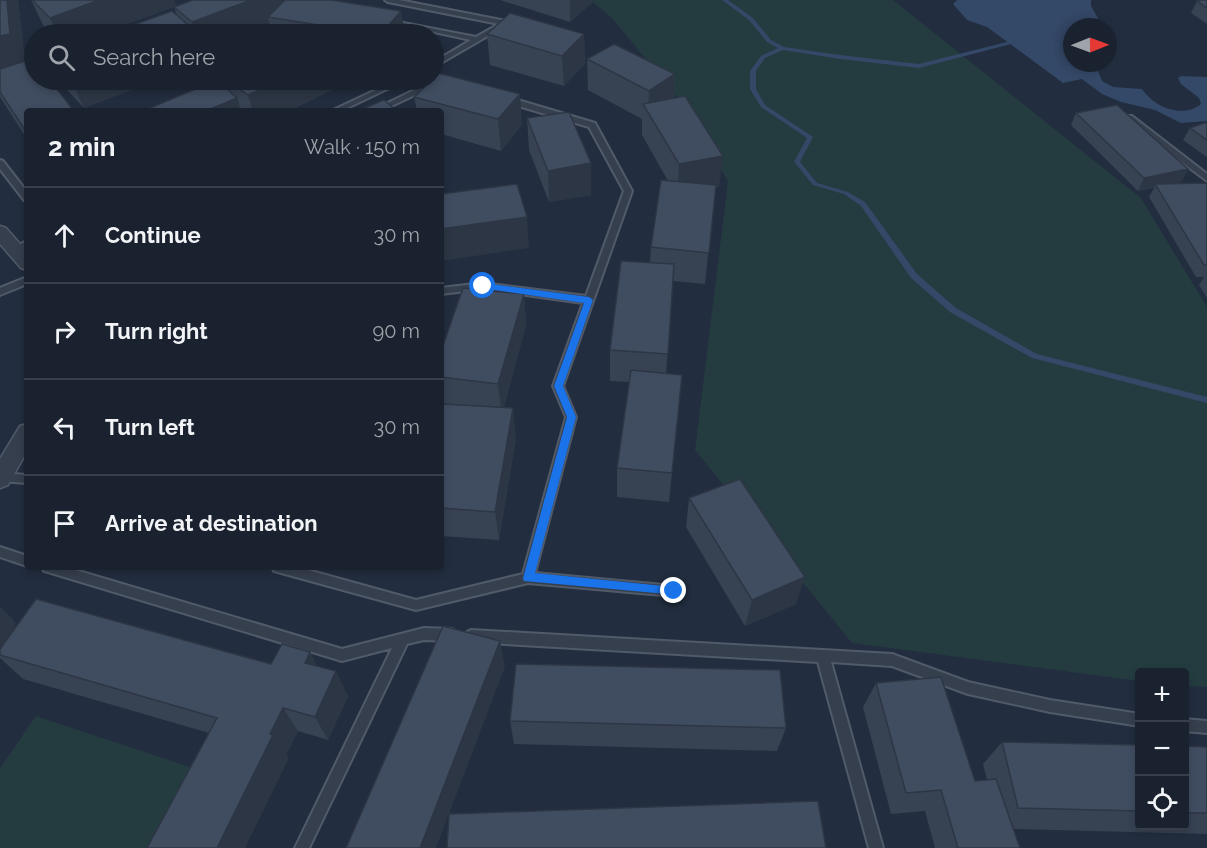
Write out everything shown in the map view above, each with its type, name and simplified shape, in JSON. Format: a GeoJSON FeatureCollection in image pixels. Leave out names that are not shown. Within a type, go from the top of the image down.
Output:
{"type":"FeatureCollection","features":[{"type":"Feature","properties":{"kind":"street"},"geometry":{"type":"LineString","coordinates":[[0,232],[21,247]]}},
{"type":"Feature","properties":{"kind":"street"},"geometry":{"type":"LineString","coordinates":[[1,478],[24,437]]}},
{"type":"Feature","properties":{"kind":"lane"},"geometry":{"type":"LineString","coordinates":[[388,0],[506,23],[444,59]]}},
{"type":"Feature","properties":{"kind":"lane"},"geometry":{"type":"LineString","coordinates":[[384,20],[403,24]]}},
{"type":"Feature","properties":{"kind":"lane"},"geometry":{"type":"LineString","coordinates":[[444,32],[476,39]]}},
{"type":"Feature","properties":{"kind":"lane"},"geometry":{"type":"LineString","coordinates":[[341,108],[380,90]]}},
{"type":"Feature","properties":{"kind":"lane"},"geometry":{"type":"LineString","coordinates":[[381,108],[420,90]]}},
{"type":"Feature","properties":{"kind":"lane"},"geometry":{"type":"LineString","coordinates":[[496,96],[592,125],[628,191],[558,386],[571,417],[528,578]]}},
{"type":"Feature","properties":{"kind":"lane"},"geometry":{"type":"LineString","coordinates":[[1127,116],[1207,178]]}},
{"type":"Feature","properties":{"kind":"lane"},"geometry":{"type":"LineString","coordinates":[[0,163],[24,194]]}},
{"type":"Feature","properties":{"kind":"lane"},"geometry":{"type":"LineString","coordinates":[[0,292],[24,281]]}},
{"type":"Feature","properties":{"kind":"lane"},"geometry":{"type":"LineString","coordinates":[[444,291],[483,286],[589,300]]}},
{"type":"Feature","properties":{"kind":"lane"},"geometry":{"type":"LineString","coordinates":[[1,478],[24,479]]}},
{"type":"Feature","properties":{"kind":"lane"},"geometry":{"type":"LineString","coordinates":[[0,552],[24,560]]}},
{"type":"Feature","properties":{"kind":"lane"},"geometry":{"type":"LineString","coordinates":[[58,570],[342,655],[424,634],[892,660],[968,688],[1050,706],[1135,719]]}},
{"type":"Feature","properties":{"kind":"lane"},"geometry":{"type":"LineString","coordinates":[[289,570],[416,605],[528,578],[674,591]]}},
{"type":"Feature","properties":{"kind":"lane"},"geometry":{"type":"LineString","coordinates":[[302,848],[403,639]]}},
{"type":"Feature","properties":{"kind":"lane"},"geometry":{"type":"LineString","coordinates":[[823,657],[876,848]]}},
{"type":"Feature","properties":{"kind":"lane"},"geometry":{"type":"LineString","coordinates":[[1189,725],[1207,727]]}},
{"type":"Feature","properties":{"kind":"green space"},"geometry":{"type":"Polygon","coordinates":[[[590,0],[893,0],[1141,198],[1207,307],[1207,687],[1189,686],[1189,668],[1135,668],[1135,680],[852,643],[695,450],[728,181],[680,101],[612,18],[590,0]]]}},
{"type":"Feature","properties":{"kind":"green space"},"geometry":{"type":"Polygon","coordinates":[[[36,716],[196,769],[152,848],[0,848],[0,768],[36,716]]]}},
{"type":"Feature","properties":{"kind":"water"},"geometry":{"type":"Polygon","coordinates":[[[957,0],[1091,0],[1091,6],[1098,18],[1063,18],[1063,72],[1098,72],[1102,81],[1113,87],[1142,89],[1161,106],[1177,111],[1185,111],[1201,104],[1199,98],[1181,84],[1178,78],[1181,76],[1207,77],[1207,121],[1181,123],[1155,110],[1121,102],[1102,94],[1082,79],[1063,83],[987,27],[967,20],[953,4],[957,0]]]}},
{"type":"Feature","properties":{"kind":"building"},"geometry":{"type":"Polygon","coordinates":[[[0,0],[7,0],[10,34],[0,36],[0,0]]]}},
{"type":"Feature","properties":{"kind":"building"},"geometry":{"type":"Polygon","coordinates":[[[32,0],[99,0],[50,18],[32,0]]]}},
{"type":"Feature","properties":{"kind":"building"},"geometry":{"type":"Polygon","coordinates":[[[193,0],[251,0],[192,22],[174,7],[193,0]]]}},
{"type":"Feature","properties":{"kind":"building"},"geometry":{"type":"Polygon","coordinates":[[[285,0],[331,0],[401,11],[390,24],[312,24],[268,17],[285,0]]]}},
{"type":"Feature","properties":{"kind":"building"},"geometry":{"type":"Polygon","coordinates":[[[1207,0],[1207,8],[1197,1],[1207,0]]]}},
{"type":"Feature","properties":{"kind":"building"},"geometry":{"type":"Polygon","coordinates":[[[172,11],[187,24],[136,24],[172,11]]]}},
{"type":"Feature","properties":{"kind":"building"},"geometry":{"type":"Polygon","coordinates":[[[510,13],[584,34],[562,56],[487,34],[510,13]]]}},
{"type":"Feature","properties":{"kind":"building"},"geometry":{"type":"Polygon","coordinates":[[[614,44],[675,74],[649,91],[587,59],[614,44]]]}},
{"type":"Feature","properties":{"kind":"building"},"geometry":{"type":"Polygon","coordinates":[[[24,61],[24,90],[58,90],[72,108],[24,108],[24,128],[0,92],[0,69],[24,61]]]}},
{"type":"Feature","properties":{"kind":"building"},"geometry":{"type":"Polygon","coordinates":[[[444,75],[520,94],[498,119],[414,97],[421,90],[444,90],[444,75]]]}},
{"type":"Feature","properties":{"kind":"building"},"geometry":{"type":"Polygon","coordinates":[[[193,90],[228,90],[237,98],[213,108],[150,108],[193,90]]]}},
{"type":"Feature","properties":{"kind":"building"},"geometry":{"type":"Polygon","coordinates":[[[241,90],[259,90],[248,95],[241,90]]]}},
{"type":"Feature","properties":{"kind":"building"},"geometry":{"type":"Polygon","coordinates":[[[685,96],[723,156],[679,164],[643,104],[685,96]]]}},
{"type":"Feature","properties":{"kind":"building"},"geometry":{"type":"Polygon","coordinates":[[[384,100],[393,108],[364,108],[384,100]]]}},
{"type":"Feature","properties":{"kind":"building"},"geometry":{"type":"Polygon","coordinates":[[[1117,105],[1188,169],[1144,178],[1076,113],[1117,105]]]}},
{"type":"Feature","properties":{"kind":"building"},"geometry":{"type":"Polygon","coordinates":[[[569,112],[591,163],[548,171],[527,118],[569,112]]]}},
{"type":"Feature","properties":{"kind":"building"},"geometry":{"type":"Polygon","coordinates":[[[1207,122],[1207,140],[1190,128],[1207,122]]]}},
{"type":"Feature","properties":{"kind":"building"},"geometry":{"type":"Polygon","coordinates":[[[661,180],[716,185],[709,253],[651,247],[661,180]]]}},
{"type":"Feature","properties":{"kind":"building"},"geometry":{"type":"Polygon","coordinates":[[[1207,183],[1207,265],[1204,265],[1155,184],[1207,183]]]}},
{"type":"Feature","properties":{"kind":"building"},"geometry":{"type":"Polygon","coordinates":[[[517,184],[527,217],[444,229],[444,194],[517,184]]]}},
{"type":"Feature","properties":{"kind":"building"},"geometry":{"type":"Polygon","coordinates":[[[621,261],[674,264],[668,354],[610,350],[621,261]]]}},
{"type":"Feature","properties":{"kind":"building"},"geometry":{"type":"Polygon","coordinates":[[[463,288],[524,294],[498,384],[444,377],[444,342],[463,288]]]}},
{"type":"Feature","properties":{"kind":"building"},"geometry":{"type":"Polygon","coordinates":[[[631,370],[682,375],[672,473],[617,468],[631,370]]]}},
{"type":"Feature","properties":{"kind":"building"},"geometry":{"type":"Polygon","coordinates":[[[444,404],[513,408],[495,512],[444,508],[444,404]]]}},
{"type":"Feature","properties":{"kind":"building"},"geometry":{"type":"Polygon","coordinates":[[[740,479],[805,577],[752,600],[689,498],[740,479]]]}},
{"type":"Feature","properties":{"kind":"building"},"geometry":{"type":"Polygon","coordinates":[[[36,599],[271,664],[282,644],[310,652],[305,663],[336,671],[315,717],[283,708],[270,734],[273,735],[217,848],[147,848],[217,718],[0,655],[0,649],[36,599]]]}},
{"type":"Feature","properties":{"kind":"building"},"geometry":{"type":"Polygon","coordinates":[[[443,626],[500,641],[420,848],[346,848],[443,626]]]}},
{"type":"Feature","properties":{"kind":"building"},"geometry":{"type":"Polygon","coordinates":[[[516,664],[780,670],[786,728],[510,721],[516,664]]]}},
{"type":"Feature","properties":{"kind":"building"},"geometry":{"type":"Polygon","coordinates":[[[941,677],[975,781],[996,779],[1020,848],[958,848],[941,790],[906,793],[876,683],[941,677]]]}},
{"type":"Feature","properties":{"kind":"building"},"geometry":{"type":"Polygon","coordinates":[[[1002,742],[1135,745],[1135,811],[1018,808],[1002,742]]]}},
{"type":"Feature","properties":{"kind":"building"},"geometry":{"type":"Polygon","coordinates":[[[1189,746],[1207,747],[1207,813],[1189,813],[1189,746]]]}},
{"type":"Feature","properties":{"kind":"building"},"geometry":{"type":"Polygon","coordinates":[[[818,801],[826,848],[447,848],[449,814],[818,801]]]}},
{"type":"Feature","properties":{"kind":"waterway"},"geometry":{"type":"LineString","coordinates":[[725,0],[751,19],[769,41],[782,48]]}},
{"type":"Feature","properties":{"kind":"waterway"},"geometry":{"type":"LineString","coordinates":[[782,48],[919,66],[1009,43],[1015,36]]}},
{"type":"Feature","properties":{"kind":"waterway"},"geometry":{"type":"LineString","coordinates":[[782,48],[763,57],[753,71],[753,89],[763,106],[810,137],[797,162],[815,184],[846,193],[863,204],[914,276],[953,310],[1035,356],[1207,400]]}},
{"type":"Feature","properties":{"kind":"route"},"geometry":{"type":"LineString","coordinates":[[483,286],[589,300],[558,386],[571,417],[528,578],[674,591]]}}]}
